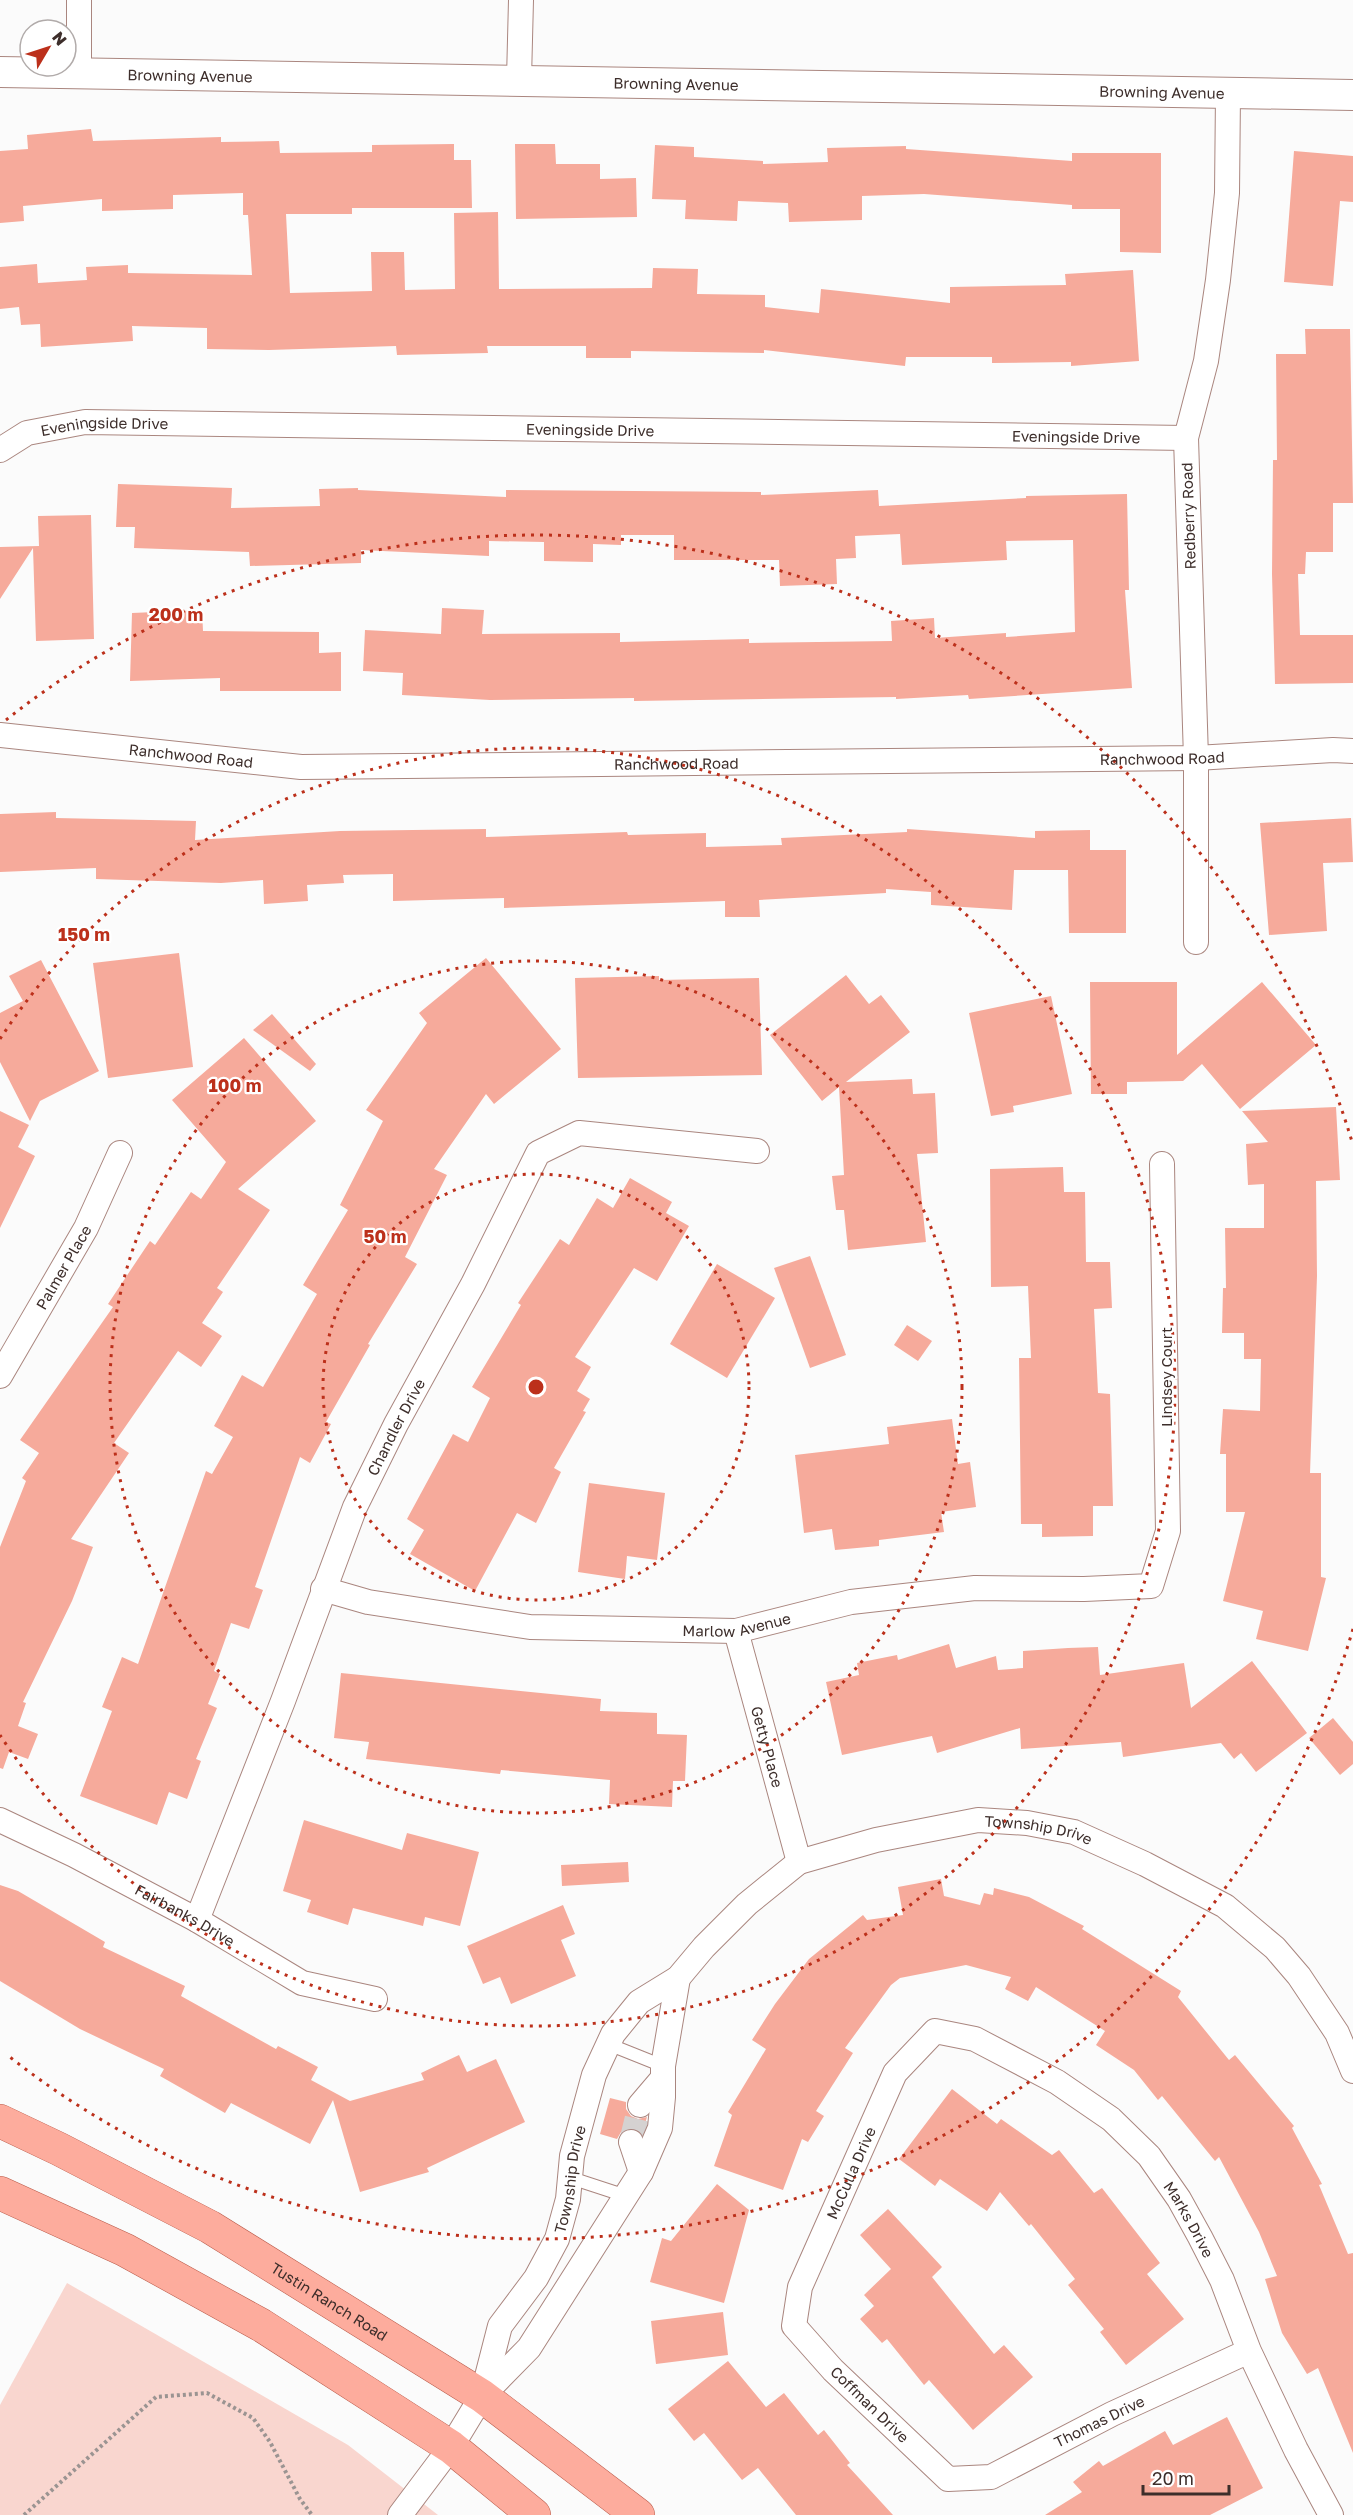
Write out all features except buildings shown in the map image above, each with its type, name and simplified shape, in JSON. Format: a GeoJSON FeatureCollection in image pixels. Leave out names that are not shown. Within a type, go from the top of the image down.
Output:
{"type":"FeatureCollection","features":[{"type":"Feature","properties":{"kind":"main road","name":"Tustin Ranch Road"},"geometry":{"type":"LineString","coordinates":[[0,2121],[210,2227],[482,2396],[638,2515]]}},
{"type":"Feature","properties":{"kind":"main road"},"geometry":{"type":"LineString","coordinates":[[0,2193],[125,2250],[253,2320],[451,2447],[534,2515]]}},
{"type":"Feature","properties":{"kind":"street"},"geometry":{"type":"LineString","coordinates":[[79,0],[79,73]]}},
{"type":"Feature","properties":{"kind":"street"},"geometry":{"type":"LineString","coordinates":[[519,79],[521,0]]}},
{"type":"Feature","properties":{"kind":"street","name":"Browning Avenue"},"geometry":{"type":"LineString","coordinates":[[0,72],[519,79],[1353,95]]}},
{"type":"Feature","properties":{"kind":"street","name":"Redberry Road"},"geometry":{"type":"LineString","coordinates":[[1196,942],[1196,758],[1186,438],[1206,361],[1219,269],[1227,193],[1228,94]]}},
{"type":"Feature","properties":{"kind":"street","name":"Eveningside Drive"},"geometry":{"type":"LineString","coordinates":[[0,450],[27,433],[85,422],[1186,438]]}},
{"type":"Feature","properties":{"kind":"street","name":"Ranchwood Road"},"geometry":{"type":"LineString","coordinates":[[0,735],[301,767],[523,767],[1196,758],[1333,750],[1353,751]]}},
{"type":"Feature","properties":{"kind":"street","name":"Chandler Drive"},"geometry":{"type":"LineString","coordinates":[[197,1920],[355,1507],[396,1424],[473,1284],[538,1153],[579,1133],[757,1151]]}},
{"type":"Feature","properties":{"kind":"street","name":"Palmer Place"},"geometry":{"type":"LineString","coordinates":[[0,1376],[86,1228],[120,1154]]}},
{"type":"Feature","properties":{"kind":"street","name":"Lindsey Court"},"geometry":{"type":"LineString","coordinates":[[1151,1586],[1168,1531],[1162,1164]]}},
{"type":"Feature","properties":{"kind":"street","name":"Marlow Avenue"},"geometry":{"type":"LineString","coordinates":[[323,1589],[368,1602],[530,1627],[736,1631],[851,1602],[975,1588],[1084,1589],[1151,1586]]}},
{"type":"Feature","properties":{"kind":"street","name":"Getty Place"},"geometry":{"type":"LineString","coordinates":[[736,1631],[799,1862]]}},
{"type":"Feature","properties":{"kind":"street","name":"Fairbanks Drive"},"geometry":{"type":"LineString","coordinates":[[0,1820],[74,1855],[197,1920],[302,1983],[375,1999]]}},
{"type":"Feature","properties":{"kind":"street","name":"Township Drive"},"geometry":{"type":"LineString","coordinates":[[482,2396],[500,2326],[536,2278],[557,2240],[568,2199],[572,2156],[594,2075],[613,2034],[639,2002],[678,1978],[704,1947],[747,1904],[799,1862],[876,1840],[978,1820],[1027,1823],[1074,1832],[1145,1864],[1225,1906],[1275,1948],[1345,2030],[1353,2071]]}},
{"type":"Feature","properties":{"kind":"street","name":"Township Drive"},"geometry":{"type":"LineString","coordinates":[[451,2447],[482,2396],[529,2348],[641,2172],[660,2128],[663,2072],[678,1978]]}},
{"type":"Feature","properties":{"kind":"street","name":"McCulla Drive"},"geometry":{"type":"LineString","coordinates":[[794,2326],[800,2286],[895,2073],[935,2031]]}},
{"type":"Feature","properties":{"kind":"street","name":"Marks Drive"},"geometry":{"type":"LineString","coordinates":[[935,2031],[975,2039],[1056,2082],[1111,2119],[1149,2156],[1179,2199],[1222,2280],[1249,2351],[1296,2450],[1331,2515]]}},
{"type":"Feature","properties":{"kind":"street","name":"Township Drive"},"geometry":{"type":"LineString","coordinates":[[640,2105],[663,2072]]}},
{"type":"Feature","properties":{"kind":"street"},"geometry":{"type":"LineString","coordinates":[[631,2142],[641,2172]]}},
{"type":"Feature","properties":{"kind":"street","name":"Coffman Drive"},"geometry":{"type":"LineString","coordinates":[[794,2326],[833,2370],[948,2479]]}},
{"type":"Feature","properties":{"kind":"street","name":"Thomas Drive"},"geometry":{"type":"LineString","coordinates":[[948,2479],[991,2477],[1112,2414],[1249,2351]]}},
{"type":"Feature","properties":{"kind":"street"},"geometry":{"type":"LineString","coordinates":[[400,2515],[451,2447]]}},
{"type":"Feature","properties":{"kind":"lane"},"geometry":{"type":"LineString","coordinates":[[608,2044],[663,2072]]}},
{"type":"Feature","properties":{"kind":"lane"},"geometry":{"type":"LineString","coordinates":[[571,2178],[626,2196]]}},
{"type":"Feature","properties":{"kind":"path"},"geometry":{"type":"LineString","coordinates":[[24,2515],[156,2397],[207,2394],[253,2418],[270,2442],[300,2499],[312,2515]]}},
{"type":"Feature","properties":{"kind":"shaded area"},"geometry":{"type":"Polygon","coordinates":[[[67,2283],[348,2445],[438,2515],[0,2515],[0,2405],[67,2283]]]}},
{"type":"Feature","properties":{"kind":"tunnel"},"geometry":{"type":"LineString","coordinates":[[631,2142],[640,2105]]}}]}
